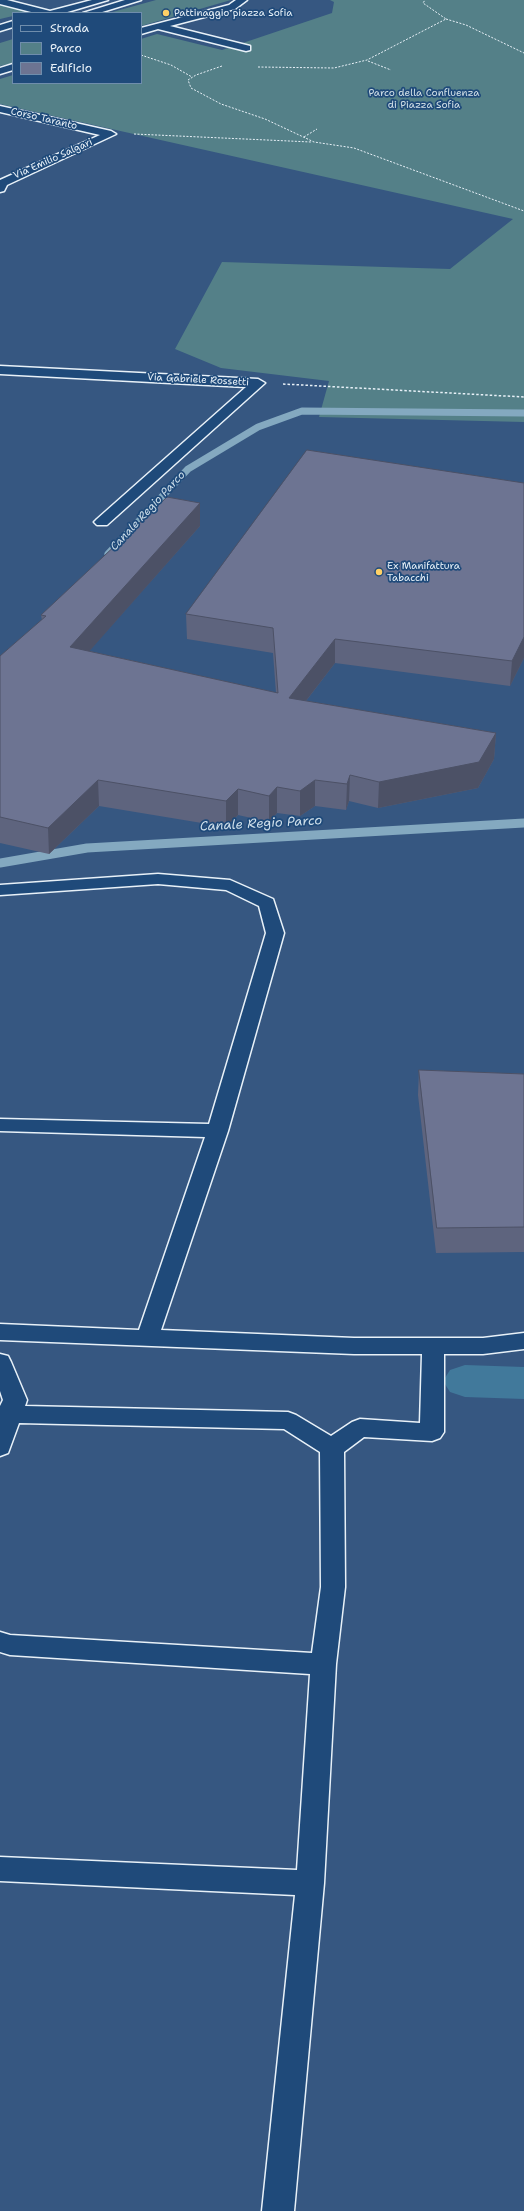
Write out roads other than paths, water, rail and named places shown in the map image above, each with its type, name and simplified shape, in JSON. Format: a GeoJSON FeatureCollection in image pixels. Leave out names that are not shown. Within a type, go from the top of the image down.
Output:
{"type":"FeatureCollection","features":[{"type":"Feature","properties":{"kind":"street"},"geometry":{"type":"LineString","coordinates":[[54,8],[72,8],[103,0]]}},
{"type":"Feature","properties":{"kind":"street"},"geometry":{"type":"LineString","coordinates":[[92,12],[136,0]]}},
{"type":"Feature","properties":{"kind":"street"},"geometry":{"type":"LineString","coordinates":[[142,31],[232,7],[242,0]]}},
{"type":"Feature","properties":{"kind":"street"},"geometry":{"type":"LineString","coordinates":[[0,1],[42,12]]}},
{"type":"Feature","properties":{"kind":"street"},"geometry":{"type":"LineString","coordinates":[[72,8],[85,12]]}},
{"type":"Feature","properties":{"kind":"street"},"geometry":{"type":"LineString","coordinates":[[0,28],[12,24]]}},
{"type":"Feature","properties":{"kind":"street"},"geometry":{"type":"LineString","coordinates":[[157,26],[246,48]]}},
{"type":"Feature","properties":{"kind":"street"},"geometry":{"type":"LineString","coordinates":[[0,36],[12,33]]}},
{"type":"Feature","properties":{"kind":"street"},"geometry":{"type":"LineString","coordinates":[[0,71],[12,67]]}},
{"type":"Feature","properties":{"kind":"street","name":"Corso Taranto"},"geometry":{"type":"LineString","coordinates":[[0,109],[111,134]]}},
{"type":"Feature","properties":{"kind":"street","name":"Via Emilio Salgari"},"geometry":{"type":"LineString","coordinates":[[1,185],[111,134]]}},
{"type":"Feature","properties":{"kind":"street","name":"Via Gabriele Rossetti"},"geometry":{"type":"LineString","coordinates":[[0,370],[258,383],[102,522]]}},
{"type":"Feature","properties":{"kind":"lane"},"geometry":{"type":"LineString","coordinates":[[0,890],[158,879],[230,885],[267,903],[275,933],[218,1131],[147,1338]]}},
{"type":"Feature","properties":{"kind":"lane"},"geometry":{"type":"LineString","coordinates":[[0,1125],[218,1131]]}},
{"type":"Feature","properties":{"kind":"lane"},"geometry":{"type":"LineString","coordinates":[[0,1332],[354,1346],[483,1346],[524,1341]]}},
{"type":"Feature","properties":{"kind":"lane"},"geometry":{"type":"LineString","coordinates":[[332,1448],[360,1428],[432,1432],[433,1346]]}},
{"type":"Feature","properties":{"kind":"lane"},"geometry":{"type":"LineString","coordinates":[[0,1362],[15,1400],[5,1414],[0,1447]]}},
{"type":"Feature","properties":{"kind":"lane"},"geometry":{"type":"LineString","coordinates":[[5,1414],[288,1421],[332,1448]]}},
{"type":"Feature","properties":{"kind":"lane"},"geometry":{"type":"LineString","coordinates":[[278,2211],[310,1883],[323,1664],[333,1586],[332,1448]]}},
{"type":"Feature","properties":{"kind":"lane"},"geometry":{"type":"LineString","coordinates":[[0,1642],[10,1645],[323,1664]]}},
{"type":"Feature","properties":{"kind":"lane"},"geometry":{"type":"LineString","coordinates":[[0,1869],[310,1883]]}},
{"type":"Feature","properties":{"kind":"waterway","name":"Canale Regio Parco"},"geometry":{"type":"LineString","coordinates":[[108,554],[188,469],[258,427],[302,411],[524,413]]}},
{"type":"Feature","properties":{"kind":"waterway","name":"Canale Regio Parco"},"geometry":{"type":"LineString","coordinates":[[0,863],[87,848],[524,823]]}},
{"type":"Feature","properties":{"kind":"waterway"},"geometry":{"type":"LineString","coordinates":[[465,1381],[524,1383]]}},
{"type":"Feature","properties":{"kind":"place","name":"Pattinaggio piazza Sofia"},"geometry":{"type":"Point","coordinates":[166,13]}},
{"type":"Feature","properties":{"kind":"place","name":"Ex Manifattura Tabacchi"},"geometry":{"type":"Point","coordinates":[379,572]}},
{"type":"Feature","properties":{"kind":"park label","name":"Parco della Confluenza di Piazza Sofia"},"geometry":{"type":"Point","coordinates":[424,98]}}]}
